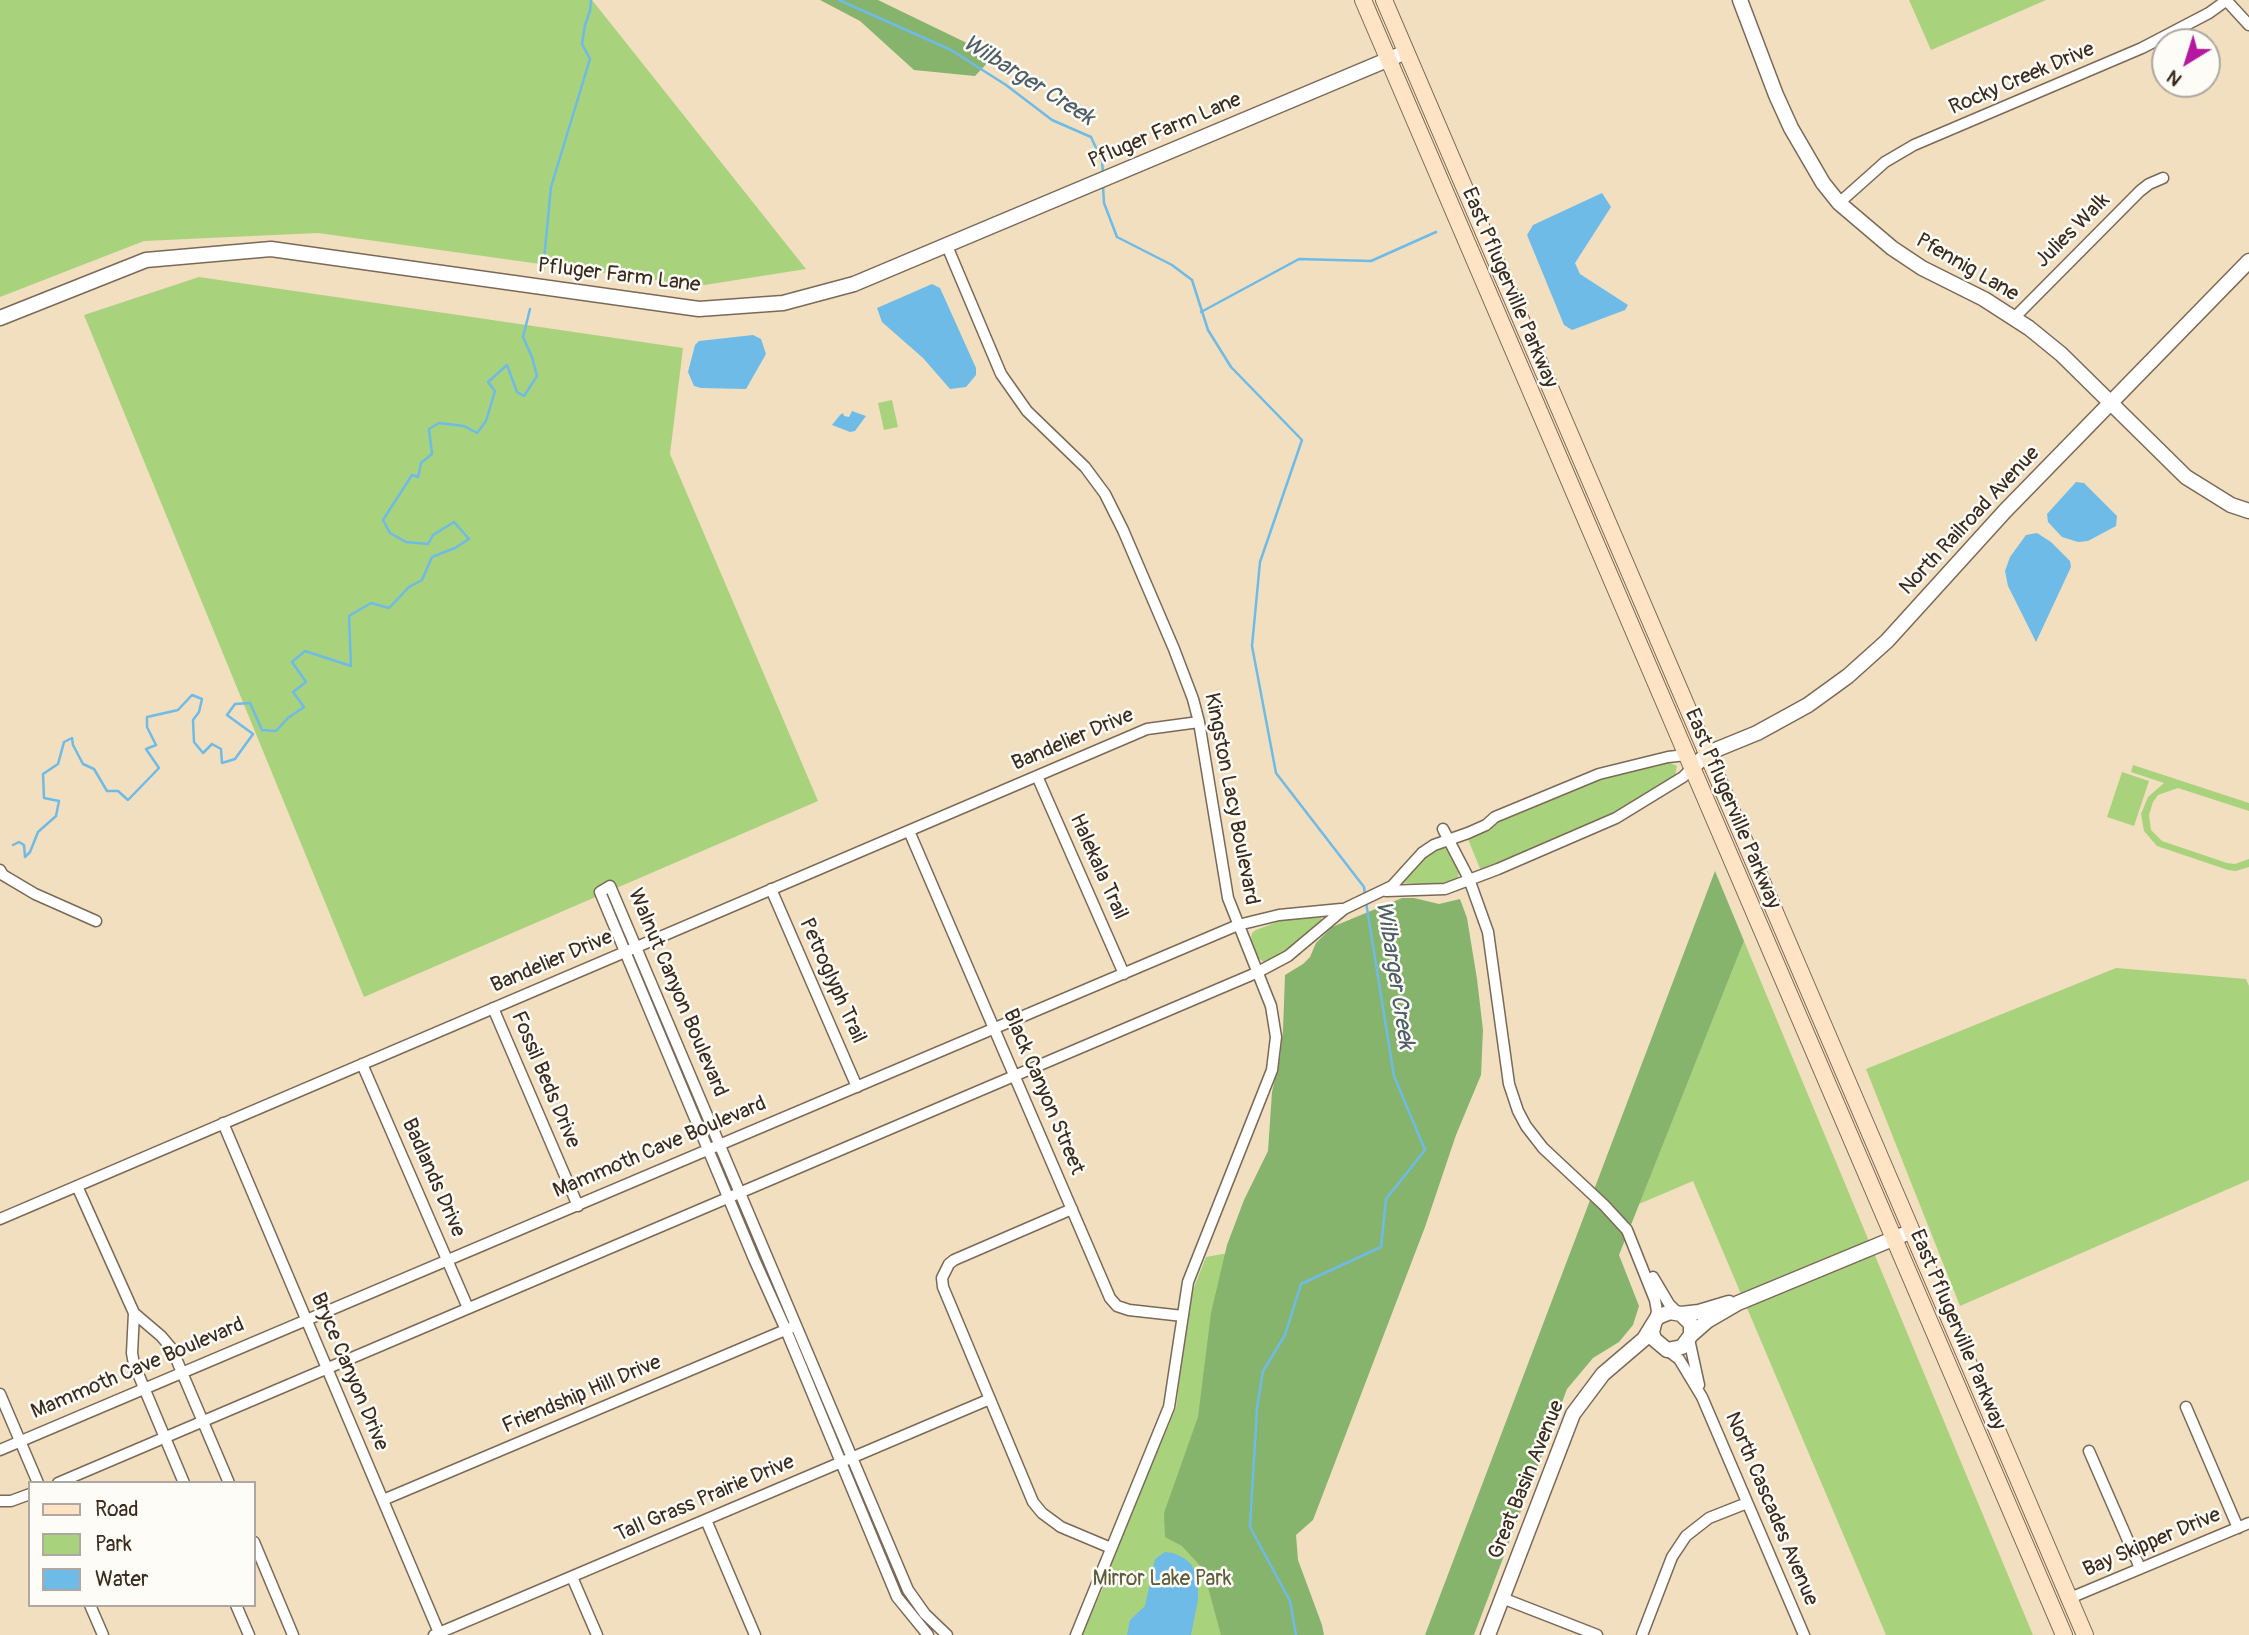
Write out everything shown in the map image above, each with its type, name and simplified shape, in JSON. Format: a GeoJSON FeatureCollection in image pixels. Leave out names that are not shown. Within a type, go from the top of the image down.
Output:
{"type":"FeatureCollection","features":[{"type":"Feature","properties":{"kind":"main road","name":"East Pflugerville Parkway"},"geometry":{"type":"LineString","coordinates":[[1363,0],[2064,1635]]}},
{"type":"Feature","properties":{"kind":"main road","name":"East Pflugerville Parkway"},"geometry":{"type":"LineString","coordinates":[[1384,0],[2085,1635]]}},
{"type":"Feature","properties":{"kind":"street","name":"Pfennig Lane"},"geometry":{"type":"LineString","coordinates":[[1740,0],[1791,128],[1823,183],[1839,203],[1892,248],[2014,318],[2061,354],[2186,477],[2223,500],[2249,511]]}},
{"type":"Feature","properties":{"kind":"street","name":"Rocky Creek Drive"},"geometry":{"type":"LineString","coordinates":[[1839,203],[1885,162],[1914,145],[2142,48],[2209,13],[2227,0]]}},
{"type":"Feature","properties":{"kind":"street"},"geometry":{"type":"LineString","coordinates":[[2227,0],[2249,25]]}},
{"type":"Feature","properties":{"kind":"street","name":"Pfluger Farm Lane"},"geometry":{"type":"LineString","coordinates":[[0,318],[146,260],[271,249],[699,309],[783,303],[854,284],[1406,52]]}},
{"type":"Feature","properties":{"kind":"street","name":"Julies Walk"},"geometry":{"type":"LineString","coordinates":[[2014,318],[2140,191],[2163,178]]}},
{"type":"Feature","properties":{"kind":"street","name":"Kingston Lacy Boulevard"},"geometry":{"type":"LineString","coordinates":[[947,246],[1001,374],[1027,411],[1085,467],[1105,494],[1124,530],[1193,699],[1225,887],[1275,1021],[1276,1052],[1272,1070],[1188,1282],[1169,1407],[1076,1635]]}},
{"type":"Feature","properties":{"kind":"street","name":"North Railroad Avenue"},"geometry":{"type":"LineString","coordinates":[[1708,753],[1774,724],[1808,705],[1848,676],[1887,641],[2005,511],[2249,261]]}},
{"type":"Feature","properties":{"kind":"street"},"geometry":{"type":"LineString","coordinates":[[1537,407],[1555,398]]}},
{"type":"Feature","properties":{"kind":"street","name":"Bandelier Drive"},"geometry":{"type":"LineString","coordinates":[[0,1219],[1147,729],[1199,722]]}},
{"type":"Feature","properties":{"kind":"street","name":"Mammoth Cave Boulevard"},"geometry":{"type":"LineString","coordinates":[[63,1481],[1256,973],[1288,956],[1343,909],[1384,891],[1400,879],[1427,849],[1486,825],[1495,817],[1591,777],[1631,765],[1689,762],[1708,753]]}},
{"type":"Feature","properties":{"kind":"street","name":"Mammoth Cave Boulevard"},"geometry":{"type":"LineString","coordinates":[[1384,891],[1411,888],[1445,889],[1600,826],[1683,777],[1689,762]]}},
{"type":"Feature","properties":{"kind":"street","name":"Halekala Trail"},"geometry":{"type":"LineString","coordinates":[[1037,776],[1124,974]]}},
{"type":"Feature","properties":{"kind":"street"},"geometry":{"type":"LineString","coordinates":[[1443,829],[1469,879],[1488,932],[1509,1084],[1518,1111],[1534,1137],[1613,1213],[1627,1230],[1656,1300],[1657,1311],[1652,1332],[1654,1339],[1665,1349]]}},
{"type":"Feature","properties":{"kind":"street","name":"Black Canyon Street"},"geometry":{"type":"LineString","coordinates":[[909,831],[1113,1303],[1129,1310],[1183,1316]]}},
{"type":"Feature","properties":{"kind":"street"},"geometry":{"type":"LineString","coordinates":[[0,870],[3,875],[35,894],[96,921]]}},
{"type":"Feature","properties":{"kind":"street","name":"Walnut Canyon Boulevard"},"geometry":{"type":"LineString","coordinates":[[791,1328],[728,1198],[631,949],[610,886],[600,892],[631,949],[721,1145],[791,1328],[847,1460],[908,1590],[925,1614],[947,1635]]}},
{"type":"Feature","properties":{"kind":"street","name":"Petroglyph Trail"},"geometry":{"type":"LineString","coordinates":[[771,890],[857,1087]]}},
{"type":"Feature","properties":{"kind":"street","name":"Mammoth Cave Boulevard"},"geometry":{"type":"LineString","coordinates":[[0,1450],[1238,925],[1279,915],[1343,909]]}},
{"type":"Feature","properties":{"kind":"street","name":"Fossil Beds Drive"},"geometry":{"type":"LineString","coordinates":[[493,1008],[578,1206]]}},
{"type":"Feature","properties":{"kind":"street","name":"Badlands Drive"},"geometry":{"type":"LineString","coordinates":[[362,1064],[468,1308]]}},
{"type":"Feature","properties":{"kind":"street","name":"Bryce Canyon Drive"},"geometry":{"type":"LineString","coordinates":[[223,1123],[438,1634]]}},
{"type":"Feature","properties":{"kind":"street"},"geometry":{"type":"LineString","coordinates":[[77,1186],[134,1313],[168,1344],[228,1481]]}},
{"type":"Feature","properties":{"kind":"street"},"geometry":{"type":"LineString","coordinates":[[1072,1209],[960,1256],[949,1264],[942,1278],[943,1287],[1033,1502],[1042,1513],[1061,1527],[1111,1548]]}},
{"type":"Feature","properties":{"kind":"street"},"geometry":{"type":"LineString","coordinates":[[1625,1355],[1646,1346],[1678,1349],[1707,1321],[1738,1303],[1912,1231]]}},
{"type":"Feature","properties":{"kind":"street"},"geometry":{"type":"LineString","coordinates":[[1632,1241],[1664,1297],[1690,1324],[1690,1337]]}},
{"type":"Feature","properties":{"kind":"street"},"geometry":{"type":"LineString","coordinates":[[1654,1323],[1663,1314],[1699,1312],[1725,1303],[1738,1303]]}},
{"type":"Feature","properties":{"kind":"street"},"geometry":{"type":"LineString","coordinates":[[134,1313],[133,1360],[183,1481]]}},
{"type":"Feature","properties":{"kind":"street","name":"Great Basin Avenue"},"geometry":{"type":"LineString","coordinates":[[1488,1635],[1573,1414],[1604,1374],[1644,1339],[1654,1323]]}},
{"type":"Feature","properties":{"kind":"street","name":"Friendship Hill Drive"},"geometry":{"type":"LineString","coordinates":[[383,1500],[791,1328]]}},
{"type":"Feature","properties":{"kind":"street","name":"North Cascades Avenue"},"geometry":{"type":"LineString","coordinates":[[1690,1337],[1702,1398]]}},
{"type":"Feature","properties":{"kind":"street","name":"North Cascades Avenue"},"geometry":{"type":"LineString","coordinates":[[1665,1349],[1679,1359],[1702,1398],[1804,1635]]}},
{"type":"Feature","properties":{"kind":"street"},"geometry":{"type":"LineString","coordinates":[[0,1394],[37,1481]]}},
{"type":"Feature","properties":{"kind":"street","name":"Tall Grass Prairie Drive"},"geometry":{"type":"LineString","coordinates":[[438,1634],[990,1399]]}},
{"type":"Feature","properties":{"kind":"street"},"geometry":{"type":"LineString","coordinates":[[2186,1407],[2244,1525]]}},
{"type":"Feature","properties":{"kind":"street"},"geometry":{"type":"LineString","coordinates":[[2089,1451],[2140,1569]]}},
{"type":"Feature","properties":{"kind":"street","name":"Walnut Canyon Boulevard"},"geometry":{"type":"LineString","coordinates":[[847,1460],[897,1597],[928,1635]]}},
{"type":"Feature","properties":{"kind":"street"},"geometry":{"type":"LineString","coordinates":[[0,1502],[28,1495]]}},
{"type":"Feature","properties":{"kind":"street"},"geometry":{"type":"LineString","coordinates":[[1642,1635],[1672,1556],[1686,1536],[1709,1518],[1747,1503]]}},
{"type":"Feature","properties":{"kind":"street"},"geometry":{"type":"LineString","coordinates":[[706,1520],[755,1635]]}},
{"type":"Feature","properties":{"kind":"street","name":"Bay Skipper Drive"},"geometry":{"type":"LineString","coordinates":[[2070,1598],[2244,1525]]}},
{"type":"Feature","properties":{"kind":"street"},"geometry":{"type":"LineString","coordinates":[[256,1547],[293,1635]]}},
{"type":"Feature","properties":{"kind":"street"},"geometry":{"type":"LineString","coordinates":[[572,1577],[597,1635]]}},
{"type":"Feature","properties":{"kind":"street"},"geometry":{"type":"LineString","coordinates":[[1502,1598],[1597,1635]]}},
{"type":"Feature","properties":{"kind":"street"},"geometry":{"type":"LineString","coordinates":[[91,1607],[103,1635]]}},
{"type":"Feature","properties":{"kind":"street"},"geometry":{"type":"LineString","coordinates":[[237,1607],[249,1635]]}},
{"type":"Feature","properties":{"kind":"green space"},"geometry":{"type":"Polygon","coordinates":[[[0,0],[592,0],[806,269],[698,286],[318,233],[144,241],[0,297],[0,0]]]}},
{"type":"Feature","properties":{"kind":"green space"},"geometry":{"type":"Polygon","coordinates":[[[820,0],[878,0],[973,46],[990,60],[975,76],[914,70],[860,21],[820,0]]]}},
{"type":"Feature","properties":{"kind":"green space"},"geometry":{"type":"Polygon","coordinates":[[[1909,0],[2046,0],[1931,50],[1909,0]]]}},
{"type":"Feature","properties":{"kind":"green space"},"geometry":{"type":"Polygon","coordinates":[[[199,277],[683,348],[670,454],[818,801],[364,997],[84,315],[199,277]]]}},
{"type":"Feature","properties":{"kind":"green space"},"geometry":{"type":"Polygon","coordinates":[[[892,400],[898,427],[884,430],[878,403],[892,400]]]}},
{"type":"Feature","properties":{"kind":"green space"},"geometry":{"type":"Polygon","coordinates":[[[1668,762],[1677,766],[1675,776],[1632,803],[1481,871],[1468,839],[1487,831],[1496,822],[1594,781],[1668,762]]]}},
{"type":"Feature","properties":{"kind":"green space"},"geometry":{"type":"Polygon","coordinates":[[[2133,765],[2249,803],[2249,811],[2178,788],[2158,795],[2149,815],[2151,830],[2162,841],[2227,863],[2235,864],[2249,859],[2249,867],[2236,871],[2228,870],[2157,846],[2144,831],[2141,814],[2148,797],[2164,783],[2131,772],[2133,765]]]}},
{"type":"Feature","properties":{"kind":"green space"},"geometry":{"type":"Polygon","coordinates":[[[2122,772],[2149,781],[2134,826],[2107,817],[2122,772]]]}},
{"type":"Feature","properties":{"kind":"green space"},"geometry":{"type":"Polygon","coordinates":[[[1444,847],[1450,852],[1459,873],[1457,879],[1440,885],[1403,883],[1423,858],[1444,847]]]}},
{"type":"Feature","properties":{"kind":"green space"},"geometry":{"type":"Polygon","coordinates":[[[1715,871],[1744,941],[1619,1255],[1639,1306],[1633,1325],[1619,1342],[1593,1358],[1567,1389],[1474,1635],[1425,1635],[1715,871]]]}},
{"type":"Feature","properties":{"kind":"green space"},"geometry":{"type":"Polygon","coordinates":[[[1402,898],[1439,904],[1460,899],[1467,918],[1477,979],[1483,1030],[1481,1075],[1456,1135],[1425,1227],[1313,1520],[1296,1535],[1298,1560],[1324,1635],[1221,1635],[1203,1569],[1182,1546],[1165,1537],[1164,1513],[1198,1417],[1211,1313],[1227,1245],[1244,1200],[1268,1151],[1272,1092],[1283,1030],[1285,975],[1310,957],[1316,943],[1332,927],[1402,898]]]}},
{"type":"Feature","properties":{"kind":"green space"},"geometry":{"type":"Polygon","coordinates":[[[1320,917],[1320,921],[1285,952],[1271,961],[1264,962],[1258,958],[1251,941],[1252,933],[1256,930],[1282,920],[1320,917]]]}},
{"type":"Feature","properties":{"kind":"green space"},"geometry":{"type":"Polygon","coordinates":[[[1744,941],[2033,1635],[1886,1635],[1693,1181],[1639,1204],[1744,941]]]}},
{"type":"Feature","properties":{"kind":"green space"},"geometry":{"type":"Polygon","coordinates":[[[2116,968],[2246,979],[2249,986],[2249,1180],[1960,1306],[1866,1069],[2116,968]]]}},
{"type":"Feature","properties":{"kind":"green space","name":"Mirror Lake Park"},"geometry":{"type":"Polygon","coordinates":[[[1262,1247],[1230,1635],[1082,1635],[1176,1408],[1189,1300],[1206,1257],[1262,1247]]]}},
{"type":"Feature","properties":{"kind":"water"},"geometry":{"type":"Polygon","coordinates":[[[1602,193],[1611,207],[1575,263],[1580,274],[1628,305],[1625,310],[1572,330],[1564,325],[1527,235],[1533,225],[1602,193]]]}},
{"type":"Feature","properties":{"kind":"water"},"geometry":{"type":"Polygon","coordinates":[[[932,284],[940,288],[976,368],[976,375],[966,387],[950,389],[923,358],[882,322],[877,308],[932,284]]]}},
{"type":"Feature","properties":{"kind":"water"},"geometry":{"type":"Polygon","coordinates":[[[753,335],[761,339],[766,354],[746,389],[694,386],[688,372],[695,345],[699,341],[753,335]]]}},
{"type":"Feature","properties":{"kind":"water"},"geometry":{"type":"Polygon","coordinates":[[[852,411],[866,416],[855,431],[850,432],[832,425],[840,415],[843,413],[849,417],[852,411]]]}},
{"type":"Feature","properties":{"kind":"water"},"geometry":{"type":"Polygon","coordinates":[[[2076,482],[2084,483],[2117,516],[2116,526],[2088,541],[2078,542],[2062,537],[2048,522],[2047,514],[2076,482]]]}},
{"type":"Feature","properties":{"kind":"water"},"geometry":{"type":"Polygon","coordinates":[[[2037,533],[2051,542],[2070,561],[2071,567],[2036,642],[2008,586],[2005,571],[2010,557],[2026,535],[2037,533]]]}},
{"type":"Feature","properties":{"kind":"water"},"geometry":{"type":"Polygon","coordinates":[[[1165,1552],[1184,1558],[1198,1577],[1198,1600],[1191,1635],[1127,1635],[1130,1620],[1145,1606],[1155,1559],[1165,1552]]]}},
{"type":"Feature","properties":{"kind":"waterway"},"geometry":{"type":"LineString","coordinates":[[543,270],[551,187],[590,59],[582,44],[591,0]]}},
{"type":"Feature","properties":{"kind":"waterway","name":"Wilbarger Creek"},"geometry":{"type":"LineString","coordinates":[[839,0],[951,50],[1006,85],[1052,120],[1091,137],[1102,161],[1103,172]]}},
{"type":"Feature","properties":{"kind":"waterway","name":"Wilbarger Creek"},"geometry":{"type":"LineString","coordinates":[[1103,186],[1104,203],[1117,237],[1172,265],[1192,280],[1208,330],[1231,367],[1302,440],[1260,562],[1252,646],[1276,773],[1364,887],[1365,895]]}},
{"type":"Feature","properties":{"kind":"waterway"},"geometry":{"type":"LineString","coordinates":[[1201,312],[1299,259],[1371,261],[1436,232]]}},
{"type":"Feature","properties":{"kind":"waterway"},"geometry":{"type":"LineString","coordinates":[[13,845],[19,842],[24,845],[25,857],[30,852],[38,832],[56,816],[59,801],[44,798],[43,774],[58,764],[64,742],[72,738],[83,764],[94,769],[107,791],[118,791],[128,800],[159,768],[146,749],[156,745],[147,727],[147,717],[178,710],[192,695],[202,699],[199,712],[193,720],[194,742],[203,753],[212,744],[221,749],[222,763],[235,759],[253,734],[227,715],[235,704],[250,703],[262,730],[276,731],[304,707],[293,692],[306,682],[292,662],[305,651],[351,666],[349,616],[371,603],[389,608],[409,587],[422,580],[432,557],[469,539],[454,522],[433,535],[428,544],[406,542],[390,533],[383,520],[412,475],[418,477],[421,463],[432,454],[429,429],[439,423],[464,426],[477,433],[486,421],[495,391],[488,382],[507,365],[517,392],[524,396],[537,376],[523,337],[530,309]]}},
{"type":"Feature","properties":{"kind":"waterway","name":"Wilbarger Creek"},"geometry":{"type":"LineString","coordinates":[[1296,1635],[1290,1601],[1250,1527],[1257,1408],[1263,1371],[1285,1335],[1301,1284],[1381,1247],[1386,1199],[1425,1150],[1394,1076],[1366,902]]}}]}
